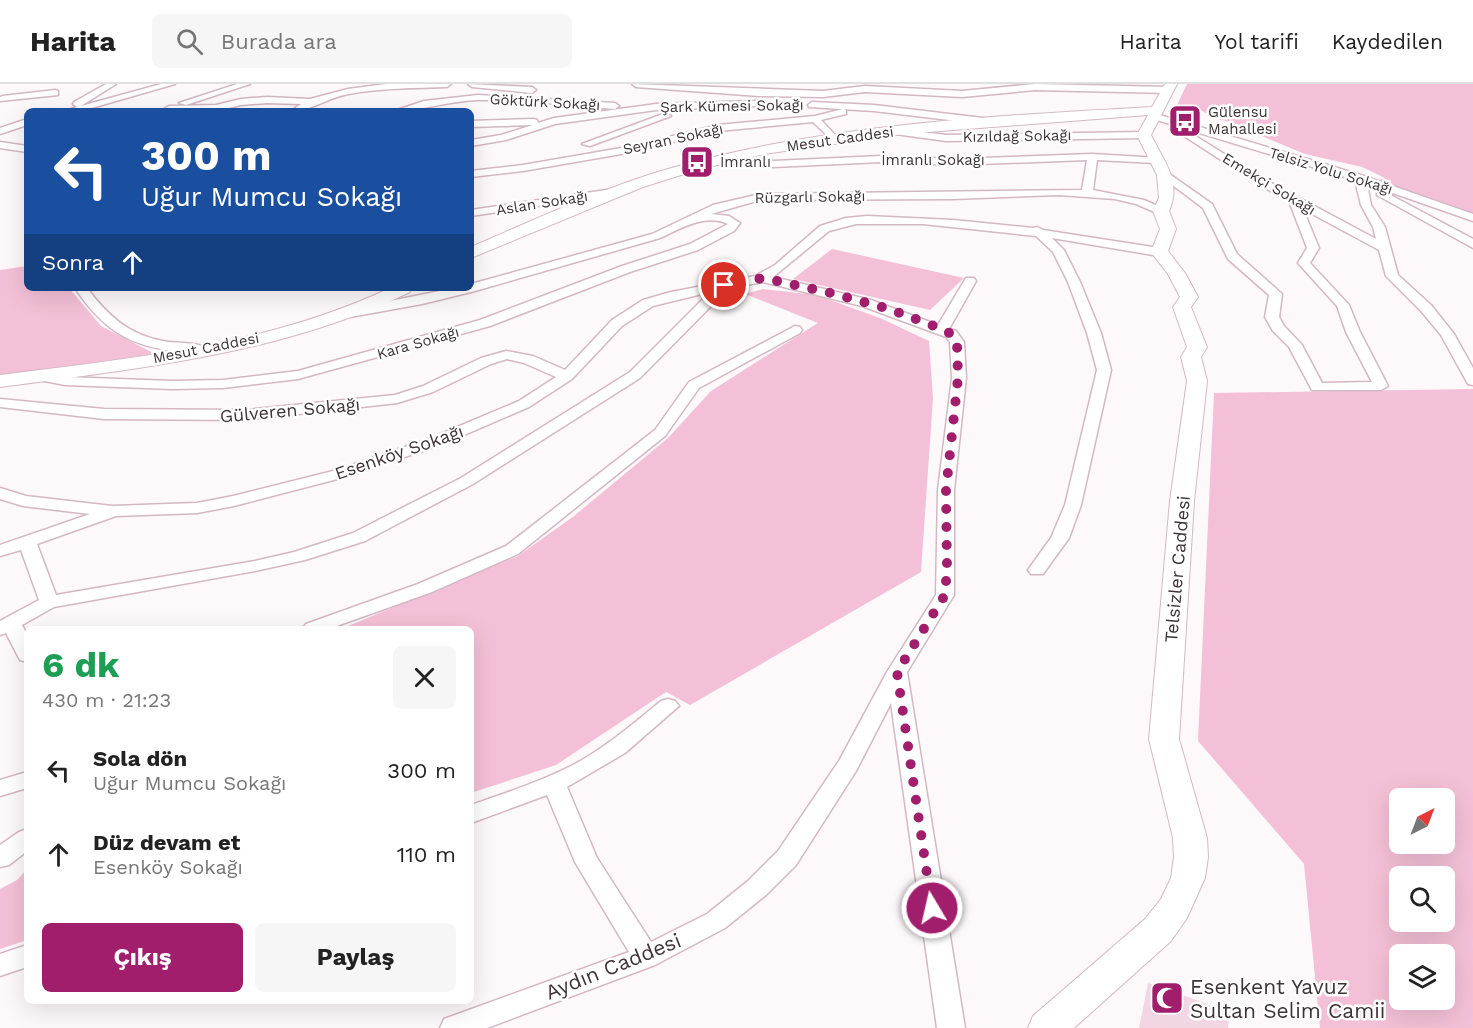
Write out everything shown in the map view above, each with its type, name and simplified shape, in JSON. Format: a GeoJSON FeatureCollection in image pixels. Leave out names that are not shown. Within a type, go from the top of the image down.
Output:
{"type":"FeatureCollection","features":[{"type":"Feature","properties":{"kind":"street"},"geometry":{"type":"LineString","coordinates":[[1,97],[27,95],[49,84]]}},
{"type":"Feature","properties":{"kind":"street"},"geometry":{"type":"LineString","coordinates":[[66,108],[82,102],[112,84]]}},
{"type":"Feature","properties":{"kind":"street"},"geometry":{"type":"LineString","coordinates":[[82,108],[171,84]]}},
{"type":"Feature","properties":{"kind":"street"},"geometry":{"type":"LineString","coordinates":[[173,108],[246,84]]}},
{"type":"Feature","properties":{"kind":"street"},"geometry":{"type":"LineString","coordinates":[[301,108],[310,102],[352,91],[447,84]]}},
{"type":"Feature","properties":{"kind":"street","name":"Seyran Sokağı"},"geometry":{"type":"LineString","coordinates":[[472,84],[656,107]]}},
{"type":"Feature","properties":{"kind":"street"},"geometry":{"type":"LineString","coordinates":[[636,84],[759,93],[828,94],[887,84]]}},
{"type":"Feature","properties":{"kind":"street"},"geometry":{"type":"LineString","coordinates":[[24,651],[6,626],[49,602],[255,566],[299,556],[359,537],[467,481],[635,375],[715,294],[763,278],[782,265],[810,236],[834,224],[913,221],[1037,230],[1159,252],[1167,237],[1168,226],[1161,211],[1167,198],[1151,121],[1170,87],[1033,87],[962,94],[898,93],[865,89]]}},
{"type":"Feature","properties":{"kind":"street"},"geometry":{"type":"LineString","coordinates":[[1,97],[55,93]]}},
{"type":"Feature","properties":{"kind":"street"},"geometry":{"type":"LineString","coordinates":[[896,110],[898,93]]}},
{"type":"Feature","properties":{"kind":"street","name":"Göktürk Sokağı"},"geometry":{"type":"LineString","coordinates":[[410,108],[428,103],[466,99],[656,107]]}},
{"type":"Feature","properties":{"kind":"street"},"geometry":{"type":"LineString","coordinates":[[223,108],[255,100],[310,102]]}},
{"type":"Feature","properties":{"kind":"street"},"geometry":{"type":"LineString","coordinates":[[587,144],[698,104]]}},
{"type":"Feature","properties":{"kind":"street","name":"Şark Kümesi Sokağı"},"geometry":{"type":"LineString","coordinates":[[474,143],[503,138],[554,121],[656,107],[698,104],[768,104]]}},
{"type":"Feature","properties":{"kind":"street","name":"Şark Kümesi Sokağı"},"geometry":{"type":"LineString","coordinates":[[802,104],[896,110],[995,122]]}},
{"type":"Feature","properties":{"kind":"street","name":"Seyran Sokağı"},"geometry":{"type":"LineString","coordinates":[[474,174],[604,154],[725,127],[815,118],[874,108]]}},
{"type":"Feature","properties":{"kind":"street"},"geometry":{"type":"LineString","coordinates":[[474,124],[554,121],[555,113],[553,112],[525,109]]}},
{"type":"Feature","properties":{"kind":"street","name":"Mesut Caddesi"},"geometry":{"type":"LineString","coordinates":[[474,252],[613,192],[712,162],[832,137],[1085,114],[1151,121]]}},
{"type":"Feature","properties":{"kind":"street"},"geometry":{"type":"LineString","coordinates":[[815,118],[832,137]]}},
{"type":"Feature","properties":{"kind":"street","name":"Kızıldağ Sokağı"},"geometry":{"type":"LineString","coordinates":[[891,131],[946,138],[1151,121]]}},
{"type":"Feature","properties":{"kind":"street","name":"Telsiz Yolu Sokağı"},"geometry":{"type":"LineString","coordinates":[[1151,121],[1230,140],[1360,178],[1473,218]]}},
{"type":"Feature","properties":{"kind":"street","name":"Emekçi Sokağı"},"geometry":{"type":"LineString","coordinates":[[1151,121],[1191,136],[1294,200],[1386,249]]}},
{"type":"Feature","properties":{"kind":"street"},"geometry":{"type":"LineString","coordinates":[[0,131],[24,123]]}},
{"type":"Feature","properties":{"kind":"street"},"geometry":{"type":"LineString","coordinates":[[1230,140],[1278,166]]}},
{"type":"Feature","properties":{"kind":"street"},"geometry":{"type":"LineString","coordinates":[[0,145],[24,149]]}},
{"type":"Feature","properties":{"kind":"street"},"geometry":{"type":"LineString","coordinates":[[1087,194],[1092,157]]}},
{"type":"Feature","properties":{"kind":"street","name":"İmranlı Sokağı"},"geometry":{"type":"LineString","coordinates":[[712,162],[774,164],[881,159],[955,162],[1092,157],[1160,168]]}},
{"type":"Feature","properties":{"kind":"street"},"geometry":{"type":"LineString","coordinates":[[1160,168],[1208,206],[1222,229],[1232,256],[1276,294],[1272,317],[1278,328],[1295,345],[1317,387],[1381,386],[1353,332],[1343,305],[1304,262],[1313,248],[1294,200]]}},
{"type":"Feature","properties":{"kind":"street"},"geometry":{"type":"LineString","coordinates":[[1360,178],[1396,204],[1473,244]]}},
{"type":"Feature","properties":{"kind":"street"},"geometry":{"type":"LineString","coordinates":[[1360,178],[1366,205],[1379,227],[1392,276],[1426,308],[1447,334],[1473,381]]}},
{"type":"Feature","properties":{"kind":"street","name":"Aslan Sokağı"},"geometry":{"type":"LineString","coordinates":[[474,213],[613,192]]}},
{"type":"Feature","properties":{"kind":"street","name":"Rüzgarlı Sokağı"},"geometry":{"type":"LineString","coordinates":[[474,287],[656,236],[717,207],[760,197],[1087,194],[1124,198],[1161,211]]}},
{"type":"Feature","properties":{"kind":"street","name":"Kara Sokağı"},"geometry":{"type":"LineString","coordinates":[[39,376],[76,382],[195,385],[258,380],[311,372],[485,322],[626,269],[694,247],[730,229],[734,223],[720,218],[691,219]]}},
{"type":"Feature","properties":{"kind":"street"},"geometry":{"type":"LineString","coordinates":[[1037,230],[1059,250],[1094,333],[1104,370],[1073,505],[1060,538],[1037,570]]}},
{"type":"Feature","properties":{"kind":"street","name":"Telsizler Caddesi"},"geometry":{"type":"LineString","coordinates":[[1047,1028],[1158,930],[1174,908],[1188,878],[1191,857],[1190,838],[1164,739],[1182,501],[1197,381],[1191,357],[1197,347],[1182,307],[1189,297],[1184,284],[1177,272],[1159,252]]}},
{"type":"Feature","properties":{"kind":"street"},"geometry":{"type":"LineString","coordinates":[[763,278],[866,303],[942,329],[970,281]]}},
{"type":"Feature","properties":{"kind":"street","name":"Esenköy Sokağı"},"geometry":{"type":"LineString","coordinates":[[0,551],[114,511],[216,505],[396,456],[477,426],[524,404],[567,376],[617,323],[648,303],[670,296],[763,278]]}},
{"type":"Feature","properties":{"kind":"street"},"geometry":{"type":"LineString","coordinates":[[84,291],[111,324],[126,334],[158,346],[202,350]]}},
{"type":"Feature","properties":{"kind":"street","name":"Mesut Caddesi"},"geometry":{"type":"LineString","coordinates":[[0,381],[202,350],[305,328],[350,313],[398,291]]}},
{"type":"Feature","properties":{"kind":"street","name":"Rüzgarlı Sokağı"},"geometry":{"type":"LineString","coordinates":[[350,313],[429,299],[459,291]]}},
{"type":"Feature","properties":{"kind":"street","name":"Aydın Caddesi"},"geometry":{"type":"LineString","coordinates":[[454,1028],[646,957],[716,921],[757,888],[787,858],[848,765],[897,672],[945,595],[946,490],[958,378],[958,351],[954,338],[942,329]]}},
{"type":"Feature","properties":{"kind":"street"},"geometry":{"type":"LineString","coordinates":[[319,626],[425,588],[512,550],[660,433],[694,385],[795,330]]}},
{"type":"Feature","properties":{"kind":"street","name":"Gülveren Sokağı"},"geometry":{"type":"LineString","coordinates":[[0,403],[104,414],[245,416],[397,399],[428,389],[486,361],[506,356],[528,359],[567,376]]}},
{"type":"Feature","properties":{"kind":"street"},"geometry":{"type":"LineString","coordinates":[[0,493],[22,501],[114,511]]}},
{"type":"Feature","properties":{"kind":"street"},"geometry":{"type":"LineString","coordinates":[[0,507],[22,501]]}},
{"type":"Feature","properties":{"kind":"street"},"geometry":{"type":"LineString","coordinates":[[27,542],[49,602]]}},
{"type":"Feature","properties":{"kind":"street"},"geometry":{"type":"LineString","coordinates":[[897,672],[951,1028]]}},
{"type":"Feature","properties":{"kind":"street"},"geometry":{"type":"LineString","coordinates":[[474,813],[554,784],[598,761],[668,706]]}},
{"type":"Feature","properties":{"kind":"street"},"geometry":{"type":"LineString","coordinates":[[0,788],[24,781]]}},
{"type":"Feature","properties":{"kind":"street"},"geometry":{"type":"LineString","coordinates":[[554,784],[587,862],[646,957]]}},
{"type":"Feature","properties":{"kind":"street"},"geometry":{"type":"LineString","coordinates":[[0,858],[24,840]]}},
{"type":"Feature","properties":{"kind":"street"},"geometry":{"type":"LineString","coordinates":[[0,965],[24,957]]}},
{"type":"Feature","properties":{"kind":"shaded area"},"geometry":{"type":"Polygon","coordinates":[[[1187,84],[1473,84],[1473,216],[1378,180],[1385,178],[1362,167],[1305,154],[1257,134],[1272,127],[1259,124],[1240,125],[1218,119],[1200,110],[1177,105],[1187,84]]]}},
{"type":"Feature","properties":{"kind":"shaded area"},"geometry":{"type":"Polygon","coordinates":[[[832,249],[964,278],[930,310],[793,279],[832,249]]]}},
{"type":"Feature","properties":{"kind":"shaded area"},"geometry":{"type":"Polygon","coordinates":[[[24,266],[24,291],[72,291],[101,326],[155,354],[0,376],[0,270],[24,266]]]}},
{"type":"Feature","properties":{"kind":"shaded area"},"geometry":{"type":"Polygon","coordinates":[[[763,289],[816,295],[880,318],[929,341],[933,398],[921,572],[690,705],[666,692],[556,765],[474,792],[474,626],[348,626],[518,556],[574,516],[668,438],[711,391],[818,323],[745,294],[763,289]]]}},
{"type":"Feature","properties":{"kind":"shaded area"},"geometry":{"type":"Polygon","coordinates":[[[1473,389],[1473,1028],[1320,1028],[1304,864],[1198,741],[1214,393],[1473,389]]]}},
{"type":"Feature","properties":{"kind":"shaded area"},"geometry":{"type":"Polygon","coordinates":[[[24,872],[24,941],[0,949],[0,889],[17,880],[24,872]]]}},
{"type":"Feature","properties":{"kind":"building","name":"Esenkent Yavuz Sultan Selim Camii"},"geometry":{"type":"Polygon","coordinates":[[[1148,983],[1230,1012],[1228,1028],[1139,1028],[1148,983]]]}},
{"type":"Feature","properties":{"kind":"place","name":"Gülensu Mahallesi"},"geometry":{"type":"Point","coordinates":[1185,121]}},
{"type":"Feature","properties":{"kind":"place","name":"İmranlı"},"geometry":{"type":"Point","coordinates":[697,162]}},
{"type":"Feature","properties":{"kind":"place","name":"Esenkent Yavuz Sultan Selim Camii"},"geometry":{"type":"Point","coordinates":[1167,998]}},
{"type":"Feature","properties":{"kind":"route"},"geometry":{"type":"LineString","coordinates":[[724,285],[763,278],[803,286],[889,309],[942,329],[951,334],[957,342],[958,378],[946,490],[945,595],[897,672],[932,908]]}}]}
